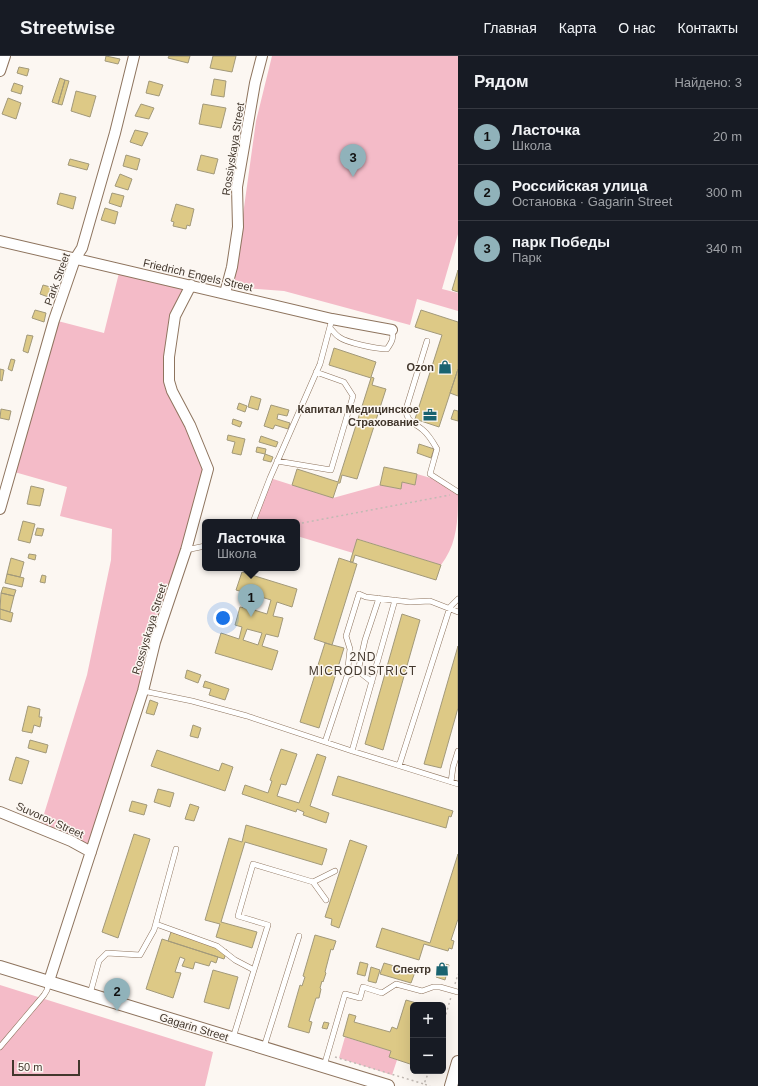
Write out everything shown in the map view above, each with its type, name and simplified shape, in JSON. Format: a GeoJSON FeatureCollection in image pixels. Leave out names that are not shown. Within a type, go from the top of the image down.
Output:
{"type":"FeatureCollection","features":[{"type":"Feature","properties":{"kind":"street"},"geometry":{"type":"LineString","coordinates":[[0,71],[5,56]]}},
{"type":"Feature","properties":{"kind":"street","name":"Park Street"},"geometry":{"type":"LineString","coordinates":[[0,509],[54,320],[75,258],[82,248],[115,133],[134,56]]}},
{"type":"Feature","properties":{"kind":"street","name":"Rossiyskaya Street"},"geometry":{"type":"LineString","coordinates":[[225,293],[232,267],[238,227],[237,187],[255,83],[262,56]]}},
{"type":"Feature","properties":{"kind":"street","name":"Friedrich Engels Street"},"geometry":{"type":"LineString","coordinates":[[0,241],[225,293],[331,324],[392,330]]}},
{"type":"Feature","properties":{"kind":"street","name":"Rossiyskaya Street"},"geometry":{"type":"LineString","coordinates":[[49,982],[143,691],[155,642],[186,550],[208,469],[190,425],[172,391],[169,381],[169,357],[175,316],[191,285]]}},
{"type":"Feature","properties":{"kind":"street","name":"Suvorov Street"},"geometry":{"type":"LineString","coordinates":[[0,812],[71,841],[90,852]]}},
{"type":"Feature","properties":{"kind":"street","name":"Gagarin Street"},"geometry":{"type":"LineString","coordinates":[[0,967],[388,1086]]}},
{"type":"Feature","properties":{"kind":"street"},"geometry":{"type":"LineString","coordinates":[[451,1086],[458,1062]]}},
{"type":"Feature","properties":{"kind":"lane"},"geometry":{"type":"LineString","coordinates":[[331,324],[340,338],[357,344],[382,349],[387,349],[392,342],[392,330]]}},
{"type":"Feature","properties":{"kind":"lane"},"geometry":{"type":"LineString","coordinates":[[254,519],[316,372],[331,324]]}},
{"type":"Feature","properties":{"kind":"lane"},"geometry":{"type":"LineString","coordinates":[[427,341],[406,409],[406,415],[424,431],[437,448],[430,474],[458,492]]}},
{"type":"Feature","properties":{"kind":"lane"},"geometry":{"type":"LineString","coordinates":[[277,462],[331,470],[353,396],[344,382],[316,372]]}},
{"type":"Feature","properties":{"kind":"lane"},"geometry":{"type":"LineString","coordinates":[[186,550],[202,547]]}},
{"type":"Feature","properties":{"kind":"lane"},"geometry":{"type":"LineString","coordinates":[[326,742],[347,676],[350,649],[346,636],[359,594],[410,602],[430,601],[450,607],[458,612]]}},
{"type":"Feature","properties":{"kind":"lane"},"geometry":{"type":"LineString","coordinates":[[358,671],[365,640],[379,598]]}},
{"type":"Feature","properties":{"kind":"lane"},"geometry":{"type":"LineString","coordinates":[[399,766],[450,607],[458,599]]}},
{"type":"Feature","properties":{"kind":"lane"},"geometry":{"type":"LineString","coordinates":[[352,751],[395,600]]}},
{"type":"Feature","properties":{"kind":"lane"},"geometry":{"type":"LineString","coordinates":[[347,676],[358,671]]}},
{"type":"Feature","properties":{"kind":"lane"},"geometry":{"type":"LineString","coordinates":[[358,671],[372,682]]}},
{"type":"Feature","properties":{"kind":"lane"},"geometry":{"type":"LineString","coordinates":[[143,691],[192,701],[248,716],[352,751],[458,784]]}},
{"type":"Feature","properties":{"kind":"lane"},"geometry":{"type":"LineString","coordinates":[[451,782],[453,767],[458,751]]}},
{"type":"Feature","properties":{"kind":"lane"},"geometry":{"type":"LineString","coordinates":[[90,994],[99,961],[107,953],[140,955],[154,930],[176,849]]}},
{"type":"Feature","properties":{"kind":"lane"},"geometry":{"type":"LineString","coordinates":[[233,1039],[268,925],[238,916],[253,864],[313,882],[326,900]]}},
{"type":"Feature","properties":{"kind":"lane"},"geometry":{"type":"LineString","coordinates":[[313,882],[334,871]]}},
{"type":"Feature","properties":{"kind":"lane"},"geometry":{"type":"LineString","coordinates":[[156,924],[217,946],[235,960],[254,970]]}},
{"type":"Feature","properties":{"kind":"lane"},"geometry":{"type":"LineString","coordinates":[[264,1048],[298,936]]}},
{"type":"Feature","properties":{"kind":"lane"},"geometry":{"type":"LineString","coordinates":[[0,1047],[44,995],[49,982]]}},
{"type":"Feature","properties":{"kind":"lane"},"geometry":{"type":"LineString","coordinates":[[324,1066],[345,994],[360,998],[363,987],[382,993],[396,984],[422,991],[433,987],[440,987],[455,992]]}},
{"type":"Feature","properties":{"kind":"path"},"geometry":{"type":"LineString","coordinates":[[300,523],[450,495]]}},
{"type":"Feature","properties":{"kind":"path"},"geometry":{"type":"LineString","coordinates":[[446,1016],[455,992],[458,974]]}},
{"type":"Feature","properties":{"kind":"path"},"geometry":{"type":"LineString","coordinates":[[335,1057],[430,1086]]}},
{"type":"Feature","properties":{"kind":"path"},"geometry":{"type":"LineString","coordinates":[[424,1084],[428,1074]]}},
{"type":"Feature","properties":{"kind":"shaded area"},"geometry":{"type":"Polygon","coordinates":[[[272,56],[458,56],[458,234],[442,289],[458,293],[458,311],[417,299],[410,325],[284,291],[233,287],[256,121],[272,56]]]}},
{"type":"Feature","properties":{"kind":"shaded area"},"geometry":{"type":"Polygon","coordinates":[[[120,269],[191,285],[175,316],[169,381],[208,469],[91,852],[40,827],[87,675],[111,560],[112,529],[60,516],[67,487],[11,471],[54,320],[104,333],[120,269]]]}},
{"type":"Feature","properties":{"kind":"shaded area"},"geometry":{"type":"Polygon","coordinates":[[[417,474],[441,481],[458,492],[458,511],[454,539],[447,557],[441,565],[358,539],[353,553],[300,537],[300,519],[254,519],[270,478],[333,498],[380,485],[401,489],[402,482],[415,485],[417,474]]]}},
{"type":"Feature","properties":{"kind":"shaded area"},"geometry":{"type":"Polygon","coordinates":[[[0,985],[213,1052],[205,1086],[0,1086],[0,985]]]}},
{"type":"Feature","properties":{"kind":"shaded area"},"geometry":{"type":"Polygon","coordinates":[[[345,1037],[391,1051],[389,1057],[397,1060],[392,1075],[339,1058],[345,1037]]]}},
{"type":"Feature","properties":{"kind":"building"},"geometry":{"type":"Polygon","coordinates":[[[106,56],[120,59],[118,64],[105,61],[106,56]]]}},
{"type":"Feature","properties":{"kind":"building"},"geometry":{"type":"Polygon","coordinates":[[[169,56],[190,56],[188,63],[168,58],[169,56]]]}},
{"type":"Feature","properties":{"kind":"building"},"geometry":{"type":"Polygon","coordinates":[[[213,56],[236,56],[232,72],[210,68],[213,56]]]}},
{"type":"Feature","properties":{"kind":"building"},"geometry":{"type":"Polygon","coordinates":[[[19,67],[29,69],[27,76],[17,73],[19,67]]]}},
{"type":"Feature","properties":{"kind":"building"},"geometry":{"type":"Polygon","coordinates":[[[60,78],[65,80],[58,104],[52,102],[60,78]]]}},
{"type":"Feature","properties":{"kind":"building"},"geometry":{"type":"Polygon","coordinates":[[[214,79],[226,81],[224,97],[211,95],[214,79]]]}},
{"type":"Feature","properties":{"kind":"building"},"geometry":{"type":"Polygon","coordinates":[[[65,80],[69,81],[62,105],[58,104],[65,80]]]}},
{"type":"Feature","properties":{"kind":"building"},"geometry":{"type":"Polygon","coordinates":[[[149,81],[163,85],[159,96],[146,93],[149,81]]]}},
{"type":"Feature","properties":{"kind":"building"},"geometry":{"type":"Polygon","coordinates":[[[14,83],[23,86],[21,94],[11,91],[14,83]]]}},
{"type":"Feature","properties":{"kind":"building"},"geometry":{"type":"Polygon","coordinates":[[[76,91],[96,96],[90,117],[71,111],[76,91]]]}},
{"type":"Feature","properties":{"kind":"building"},"geometry":{"type":"Polygon","coordinates":[[[8,98],[21,103],[16,119],[2,114],[8,98]]]}},
{"type":"Feature","properties":{"kind":"building"},"geometry":{"type":"Polygon","coordinates":[[[141,104],[154,108],[149,119],[135,116],[141,104]]]}},
{"type":"Feature","properties":{"kind":"building"},"geometry":{"type":"Polygon","coordinates":[[[203,104],[226,108],[221,128],[199,124],[203,104]]]}},
{"type":"Feature","properties":{"kind":"building"},"geometry":{"type":"Polygon","coordinates":[[[135,130],[148,133],[142,146],[130,142],[135,130]]]}},
{"type":"Feature","properties":{"kind":"building"},"geometry":{"type":"Polygon","coordinates":[[[126,155],[140,159],[137,170],[123,166],[126,155]]]}},
{"type":"Feature","properties":{"kind":"building"},"geometry":{"type":"Polygon","coordinates":[[[201,155],[218,159],[214,174],[197,170],[201,155]]]}},
{"type":"Feature","properties":{"kind":"building"},"geometry":{"type":"Polygon","coordinates":[[[70,159],[89,164],[87,170],[68,165],[70,159]]]}},
{"type":"Feature","properties":{"kind":"building"},"geometry":{"type":"Polygon","coordinates":[[[120,174],[132,179],[128,190],[115,186],[120,174]]]}},
{"type":"Feature","properties":{"kind":"building"},"geometry":{"type":"Polygon","coordinates":[[[60,193],[76,197],[73,209],[57,204],[60,193]]]}},
{"type":"Feature","properties":{"kind":"building"},"geometry":{"type":"Polygon","coordinates":[[[112,193],[124,196],[121,207],[109,203],[112,193]]]}},
{"type":"Feature","properties":{"kind":"building"},"geometry":{"type":"Polygon","coordinates":[[[176,204],[194,209],[190,226],[187,225],[186,229],[173,226],[174,222],[171,221],[176,204]]]}},
{"type":"Feature","properties":{"kind":"building"},"geometry":{"type":"Polygon","coordinates":[[[105,208],[118,212],[115,224],[101,220],[105,208]]]}},
{"type":"Feature","properties":{"kind":"building"},"geometry":{"type":"Polygon","coordinates":[[[458,270],[458,292],[452,290],[458,270]]]}},
{"type":"Feature","properties":{"kind":"building"},"geometry":{"type":"Polygon","coordinates":[[[43,285],[54,288],[51,298],[40,294],[43,285]]]}},
{"type":"Feature","properties":{"kind":"building"},"geometry":{"type":"Polygon","coordinates":[[[35,310],[46,313],[44,322],[32,318],[35,310]]]}},
{"type":"Feature","properties":{"kind":"building"},"geometry":{"type":"Polygon","coordinates":[[[421,310],[458,322],[458,369],[439,427],[415,419],[442,335],[415,327],[421,310]]]}},
{"type":"Feature","properties":{"kind":"building"},"geometry":{"type":"Polygon","coordinates":[[[27,335],[33,336],[28,353],[23,351],[27,335]]]}},
{"type":"Feature","properties":{"kind":"building"},"geometry":{"type":"Polygon","coordinates":[[[334,348],[376,362],[371,377],[374,378],[372,385],[386,389],[357,479],[342,475],[333,498],[292,485],[297,469],[338,482],[371,378],[329,365],[334,348]]]}},
{"type":"Feature","properties":{"kind":"building"},"geometry":{"type":"Polygon","coordinates":[[[11,359],[15,360],[12,371],[8,369],[11,359]]]}},
{"type":"Feature","properties":{"kind":"building"},"geometry":{"type":"Polygon","coordinates":[[[0,369],[4,370],[2,381],[0,380],[0,369]]]}},
{"type":"Feature","properties":{"kind":"building"},"geometry":{"type":"Polygon","coordinates":[[[458,369],[458,396],[450,393],[458,369]]]}},
{"type":"Feature","properties":{"kind":"building"},"geometry":{"type":"Polygon","coordinates":[[[251,396],[261,399],[258,410],[248,407],[251,396]]]}},
{"type":"Feature","properties":{"kind":"building"},"geometry":{"type":"Polygon","coordinates":[[[239,403],[247,406],[245,412],[237,409],[239,403]]]}},
{"type":"Feature","properties":{"kind":"building"},"geometry":{"type":"Polygon","coordinates":[[[271,405],[289,410],[287,416],[278,414],[277,419],[290,423],[288,429],[275,425],[273,429],[264,426],[271,405]]]}},
{"type":"Feature","properties":{"kind":"building"},"geometry":{"type":"Polygon","coordinates":[[[1,409],[11,411],[9,420],[0,418],[1,409]]]}},
{"type":"Feature","properties":{"kind":"building"},"geometry":{"type":"Polygon","coordinates":[[[454,410],[458,411],[458,421],[451,419],[454,410]]]}},
{"type":"Feature","properties":{"kind":"building"},"geometry":{"type":"Polygon","coordinates":[[[233,419],[242,422],[240,427],[232,424],[233,419]]]}},
{"type":"Feature","properties":{"kind":"building"},"geometry":{"type":"Polygon","coordinates":[[[228,435],[245,439],[241,455],[232,453],[235,442],[227,440],[228,435]]]}},
{"type":"Feature","properties":{"kind":"building"},"geometry":{"type":"Polygon","coordinates":[[[261,436],[278,442],[276,447],[259,442],[261,436]]]}},
{"type":"Feature","properties":{"kind":"building"},"geometry":{"type":"Polygon","coordinates":[[[419,444],[434,449],[431,458],[417,453],[419,444]]]}},
{"type":"Feature","properties":{"kind":"building"},"geometry":{"type":"Polygon","coordinates":[[[257,447],[266,449],[265,454],[256,452],[257,447]]]}},
{"type":"Feature","properties":{"kind":"building"},"geometry":{"type":"Polygon","coordinates":[[[265,454],[273,457],[271,462],[263,460],[265,454]]]}},
{"type":"Feature","properties":{"kind":"building"},"geometry":{"type":"Polygon","coordinates":[[[384,467],[417,474],[415,485],[402,482],[401,489],[380,485],[384,467]]]}},
{"type":"Feature","properties":{"kind":"building"},"geometry":{"type":"Polygon","coordinates":[[[31,486],[44,489],[40,506],[27,504],[31,486]]]}},
{"type":"Feature","properties":{"kind":"building"},"geometry":{"type":"Polygon","coordinates":[[[23,521],[35,524],[30,543],[18,540],[23,521]]]}},
{"type":"Feature","properties":{"kind":"building"},"geometry":{"type":"Polygon","coordinates":[[[37,528],[44,529],[42,536],[35,535],[37,528]]]}},
{"type":"Feature","properties":{"kind":"building"},"geometry":{"type":"Polygon","coordinates":[[[357,539],[441,565],[436,580],[355,555],[353,562],[350,562],[357,539]]]}},
{"type":"Feature","properties":{"kind":"building"},"geometry":{"type":"Polygon","coordinates":[[[29,554],[36,555],[35,560],[28,558],[29,554]]]}},
{"type":"Feature","properties":{"kind":"building"},"geometry":{"type":"Polygon","coordinates":[[[11,558],[24,562],[20,577],[7,574],[11,558]]]}},
{"type":"Feature","properties":{"kind":"building"},"geometry":{"type":"Polygon","coordinates":[[[339,558],[357,564],[332,645],[314,639],[339,558]]]}},
{"type":"Feature","properties":{"kind":"building"},"geometry":{"type":"Polygon","coordinates":[[[242,572],[297,589],[292,607],[277,602],[273,616],[283,618],[278,637],[266,634],[262,646],[278,651],[272,670],[215,653],[221,633],[239,639],[242,627],[235,625],[240,607],[249,609],[253,595],[236,590],[242,572]],[[258,596],[254,610],[267,614],[271,600],[258,596]],[[247,629],[243,640],[258,645],[262,633],[247,629]]]}},
{"type":"Feature","properties":{"kind":"building"},"geometry":{"type":"Polygon","coordinates":[[[7,574],[24,578],[22,587],[5,583],[7,574]]]}},
{"type":"Feature","properties":{"kind":"building"},"geometry":{"type":"Polygon","coordinates":[[[42,575],[46,576],[45,583],[40,582],[42,575]]]}},
{"type":"Feature","properties":{"kind":"building"},"geometry":{"type":"Polygon","coordinates":[[[3,587],[16,590],[14,596],[1,593],[3,587]]]}},
{"type":"Feature","properties":{"kind":"building"},"geometry":{"type":"Polygon","coordinates":[[[1,593],[14,596],[10,612],[0,609],[1,593]]]}},
{"type":"Feature","properties":{"kind":"building"},"geometry":{"type":"Polygon","coordinates":[[[0,609],[13,613],[11,622],[0,619],[0,609]]]}},
{"type":"Feature","properties":{"kind":"building"},"geometry":{"type":"Polygon","coordinates":[[[402,614],[420,620],[383,750],[365,744],[402,614]]]}},
{"type":"Feature","properties":{"kind":"building"},"geometry":{"type":"Polygon","coordinates":[[[325,643],[344,648],[319,728],[300,722],[325,643]]]}},
{"type":"Feature","properties":{"kind":"building"},"geometry":{"type":"Polygon","coordinates":[[[458,646],[458,708],[441,768],[424,764],[458,646]]]}},
{"type":"Feature","properties":{"kind":"building"},"geometry":{"type":"Polygon","coordinates":[[[187,670],[201,675],[198,683],[185,678],[187,670]]]}},
{"type":"Feature","properties":{"kind":"building"},"geometry":{"type":"Polygon","coordinates":[[[205,681],[229,689],[225,700],[209,695],[211,689],[203,687],[205,681]]]}},
{"type":"Feature","properties":{"kind":"building"},"geometry":{"type":"Polygon","coordinates":[[[150,700],[158,703],[154,715],[146,713],[150,700]]]}},
{"type":"Feature","properties":{"kind":"building"},"geometry":{"type":"Polygon","coordinates":[[[28,706],[40,709],[39,717],[42,717],[40,727],[34,725],[32,733],[22,731],[28,706]]]}},
{"type":"Feature","properties":{"kind":"building"},"geometry":{"type":"Polygon","coordinates":[[[193,725],[201,728],[198,738],[190,736],[193,725]]]}},
{"type":"Feature","properties":{"kind":"building"},"geometry":{"type":"Polygon","coordinates":[[[30,740],[48,745],[46,753],[28,748],[30,740]]]}},
{"type":"Feature","properties":{"kind":"building"},"geometry":{"type":"Polygon","coordinates":[[[281,749],[297,754],[286,785],[281,784],[277,796],[299,803],[317,754],[326,757],[310,806],[329,813],[326,823],[303,815],[304,812],[297,809],[296,812],[242,794],[245,785],[268,793],[272,781],[270,780],[281,749]]]}},
{"type":"Feature","properties":{"kind":"building"},"geometry":{"type":"Polygon","coordinates":[[[157,750],[219,771],[222,763],[233,767],[225,791],[151,766],[157,750]]]}},
{"type":"Feature","properties":{"kind":"building"},"geometry":{"type":"Polygon","coordinates":[[[16,757],[29,761],[22,784],[9,780],[16,757]]]}},
{"type":"Feature","properties":{"kind":"building"},"geometry":{"type":"Polygon","coordinates":[[[338,776],[453,811],[451,817],[449,816],[446,828],[332,795],[338,776]]]}},
{"type":"Feature","properties":{"kind":"building"},"geometry":{"type":"Polygon","coordinates":[[[158,789],[174,793],[170,807],[154,802],[158,789]]]}},
{"type":"Feature","properties":{"kind":"building"},"geometry":{"type":"Polygon","coordinates":[[[132,801],[147,805],[144,815],[129,811],[132,801]]]}},
{"type":"Feature","properties":{"kind":"building"},"geometry":{"type":"Polygon","coordinates":[[[190,804],[199,807],[194,821],[185,819],[190,804]]]}},
{"type":"Feature","properties":{"kind":"building"},"geometry":{"type":"Polygon","coordinates":[[[246,825],[327,849],[322,865],[245,842],[221,922],[257,932],[252,948],[216,937],[220,924],[205,920],[229,838],[242,842],[246,825]]]}},
{"type":"Feature","properties":{"kind":"building"},"geometry":{"type":"Polygon","coordinates":[[[134,834],[150,839],[118,938],[102,932],[134,834]]]}},
{"type":"Feature","properties":{"kind":"building"},"geometry":{"type":"Polygon","coordinates":[[[350,840],[367,846],[339,928],[331,925],[332,919],[325,917],[350,840]]]}},
{"type":"Feature","properties":{"kind":"building"},"geometry":{"type":"Polygon","coordinates":[[[458,854],[458,919],[451,940],[454,941],[452,949],[449,948],[448,951],[424,944],[419,960],[376,947],[382,928],[430,943],[458,854]]]}},
{"type":"Feature","properties":{"kind":"building"},"geometry":{"type":"Polygon","coordinates":[[[171,932],[227,950],[224,959],[168,941],[171,932]]]}},
{"type":"Feature","properties":{"kind":"building"},"geometry":{"type":"Polygon","coordinates":[[[315,935],[336,941],[333,950],[331,949],[326,973],[320,988],[319,998],[316,998],[309,1021],[312,1022],[309,1033],[288,1027],[300,985],[302,986],[305,977],[303,976],[315,935]]]}},
{"type":"Feature","properties":{"kind":"building"},"geometry":{"type":"Polygon","coordinates":[[[162,939],[218,957],[216,963],[211,961],[209,966],[195,962],[193,969],[182,966],[185,959],[180,957],[175,972],[181,973],[173,998],[146,989],[162,939]]]}},
{"type":"Feature","properties":{"kind":"building"},"geometry":{"type":"Polygon","coordinates":[[[360,962],[368,964],[365,976],[357,974],[360,962]]]}},
{"type":"Feature","properties":{"kind":"building"},"geometry":{"type":"Polygon","coordinates":[[[384,963],[415,972],[411,983],[380,974],[384,963]]]}},
{"type":"Feature","properties":{"kind":"building"},"geometry":{"type":"Polygon","coordinates":[[[440,963],[449,965],[445,980],[436,977],[440,963]]]}},
{"type":"Feature","properties":{"kind":"building"},"geometry":{"type":"Polygon","coordinates":[[[371,967],[380,970],[376,983],[368,981],[371,967]]]}},
{"type":"Feature","properties":{"kind":"building"},"geometry":{"type":"Polygon","coordinates":[[[213,970],[238,977],[229,1009],[204,1002],[213,970]]]}},
{"type":"Feature","properties":{"kind":"building"},"geometry":{"type":"Polygon","coordinates":[[[406,1000],[413,1002],[410,1002],[410,1064],[389,1057],[391,1051],[343,1036],[349,1014],[356,1016],[354,1022],[390,1032],[392,1027],[397,1029],[406,1000]]]}},
{"type":"Feature","properties":{"kind":"building"},"geometry":{"type":"Polygon","coordinates":[[[324,1022],[329,1023],[327,1029],[322,1028],[324,1022]]]}},
{"type":"Feature","properties":{"kind":"place","name":"парк Победы"},"geometry":{"type":"Point","coordinates":[353,177]}},
{"type":"Feature","properties":{"kind":"place","name":"Ozon"},"geometry":{"type":"Point","coordinates":[445,367]}},
{"type":"Feature","properties":{"kind":"place","name":"Капитал Медицинское Страхование"},"geometry":{"type":"Point","coordinates":[430,415]}},
{"type":"Feature","properties":{"kind":"place","name":"Ласточка"},"geometry":{"type":"Point","coordinates":[251,617]}},
{"type":"Feature","properties":{"kind":"place","name":"Спектр"},"geometry":{"type":"Point","coordinates":[442,969]}},
{"type":"Feature","properties":{"kind":"place","name":"Российская улица"},"geometry":{"type":"Point","coordinates":[117,1011]}},
{"type":"Feature","properties":{"kind":"district","name":"2ND MICRODISTRICT"},"geometry":{"type":"Point","coordinates":[363,664]}}]}
